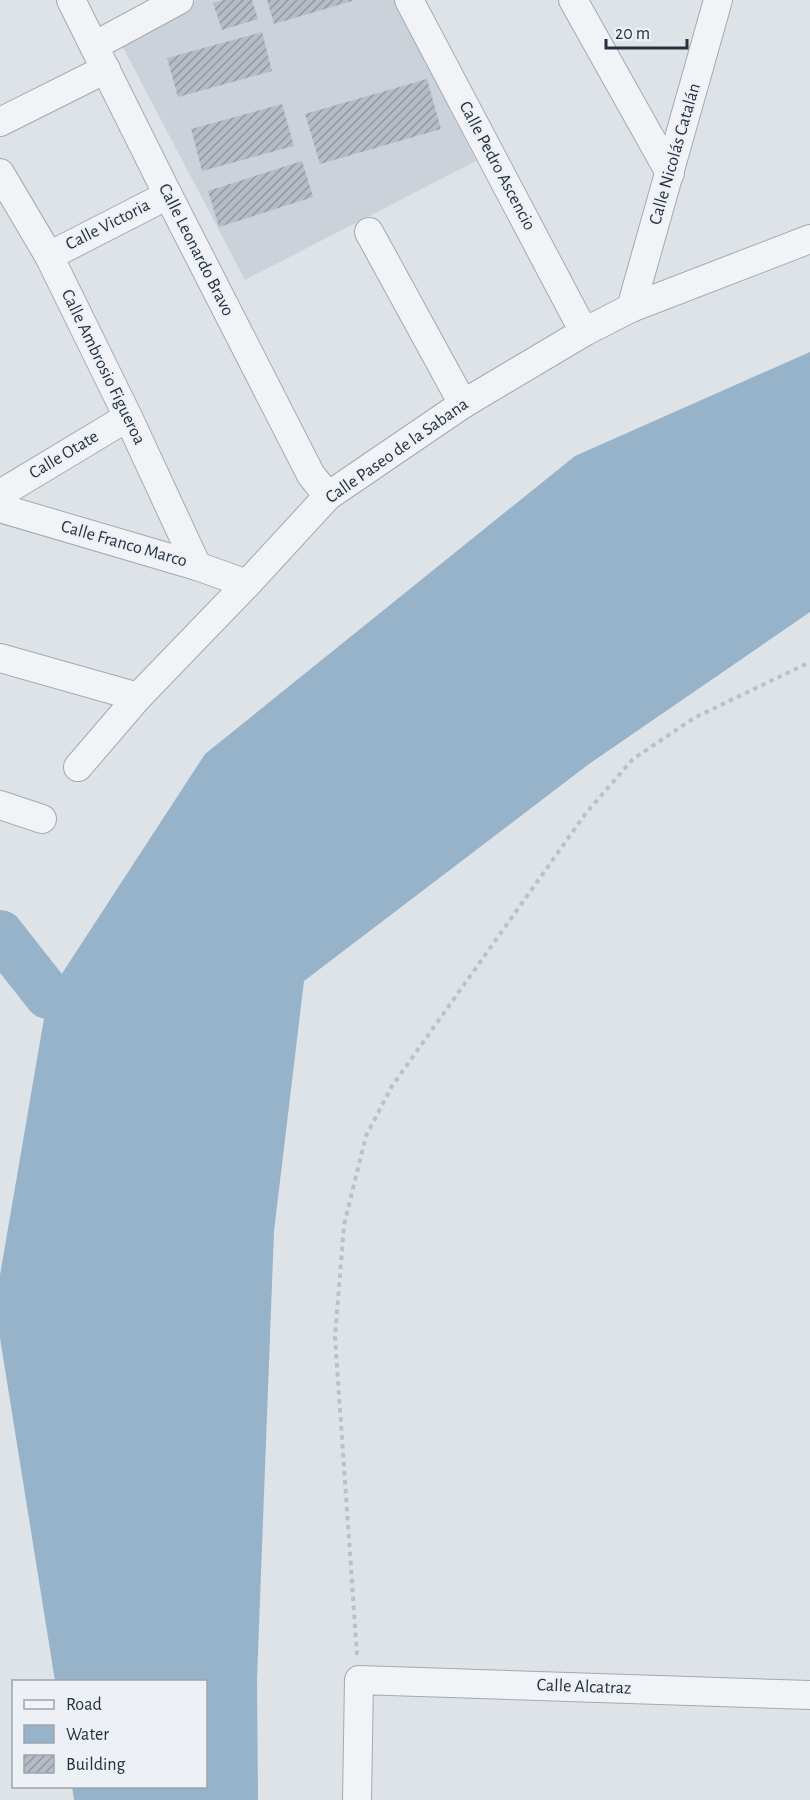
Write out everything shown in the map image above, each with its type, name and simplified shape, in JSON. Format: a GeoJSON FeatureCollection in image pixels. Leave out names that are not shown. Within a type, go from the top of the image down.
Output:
{"type":"FeatureCollection","features":[{"type":"Feature","properties":{"kind":"street","name":"Calle Leonardo Bravo"},"geometry":{"type":"LineString","coordinates":[[71,0],[311,475],[328,496]]}},
{"type":"Feature","properties":{"kind":"street"},"geometry":{"type":"LineString","coordinates":[[0,122],[100,57],[179,0]]}},
{"type":"Feature","properties":{"kind":"street","name":"Calle Pedro Ascencio"},"geometry":{"type":"LineString","coordinates":[[409,0],[584,332]]}},
{"type":"Feature","properties":{"kind":"street"},"geometry":{"type":"LineString","coordinates":[[573,0],[670,173]]}},
{"type":"Feature","properties":{"kind":"street","name":"Calle Nicolás Catalán"},"geometry":{"type":"LineString","coordinates":[[632,308],[718,0]]}},
{"type":"Feature","properties":{"kind":"street","name":"Calle Ambrosio Figueroa"},"geometry":{"type":"LineString","coordinates":[[0,173],[49,256],[128,417],[197,566]]}},
{"type":"Feature","properties":{"kind":"street","name":"Calle Victoria"},"geometry":{"type":"LineString","coordinates":[[49,256],[168,195]]}},
{"type":"Feature","properties":{"kind":"street"},"geometry":{"type":"LineString","coordinates":[[369,232],[463,404]]}},
{"type":"Feature","properties":{"kind":"street","name":"Calle Paseo de la Sabana"},"geometry":{"type":"LineString","coordinates":[[78,767],[138,697],[328,496],[463,404],[584,332],[632,308],[810,238]]}},
{"type":"Feature","properties":{"kind":"street","name":"Calle Otate"},"geometry":{"type":"LineString","coordinates":[[0,494],[128,417]]}},
{"type":"Feature","properties":{"kind":"street","name":"Calle Franco Marco"},"geometry":{"type":"LineString","coordinates":[[0,508],[197,566],[247,584]]}},
{"type":"Feature","properties":{"kind":"street"},"geometry":{"type":"LineString","coordinates":[[0,658],[138,697]]}},
{"type":"Feature","properties":{"kind":"street"},"geometry":{"type":"LineString","coordinates":[[0,805],[42,819]]}},
{"type":"Feature","properties":{"kind":"street"},"geometry":{"type":"LineString","coordinates":[[357,1800],[359,1680]]}},
{"type":"Feature","properties":{"kind":"street","name":"Calle Alcatraz"},"geometry":{"type":"LineString","coordinates":[[359,1680],[810,1695]]}},
{"type":"Feature","properties":{"kind":"path"},"geometry":{"type":"LineString","coordinates":[[359,1680],[335,1337],[344,1225],[366,1136],[399,1077],[586,813],[633,759],[694,718],[810,662]]}},
{"type":"Feature","properties":{"kind":"shaded area"},"geometry":{"type":"Polygon","coordinates":[[[196,0],[395,0],[476,161],[245,280],[118,38],[196,0]]]}},
{"type":"Feature","properties":{"kind":"water"},"geometry":{"type":"Polygon","coordinates":[[[810,352],[810,612],[589,764],[304,981],[274,1231],[257,1679],[258,1800],[74,1800],[72,1788],[207,1788],[207,1680],[55,1680],[0,1338],[0,1275],[48,995],[205,754],[575,456],[810,352]]]}},
{"type":"Feature","properties":{"kind":"building"},"geometry":{"type":"Polygon","coordinates":[[[223,0],[252,0],[258,19],[222,30],[213,3],[223,0]]]}},
{"type":"Feature","properties":{"kind":"building"},"geometry":{"type":"Polygon","coordinates":[[[267,0],[352,0],[352,1],[274,24],[267,0]]]}},
{"type":"Feature","properties":{"kind":"building"},"geometry":{"type":"Polygon","coordinates":[[[262,32],[272,71],[178,97],[167,58],[262,32]]]}},
{"type":"Feature","properties":{"kind":"building"},"geometry":{"type":"Polygon","coordinates":[[[427,79],[441,129],[320,164],[305,114],[427,79]]]}},
{"type":"Feature","properties":{"kind":"building"},"geometry":{"type":"Polygon","coordinates":[[[282,104],[294,146],[202,171],[191,129],[282,104]]]}},
{"type":"Feature","properties":{"kind":"building"},"geometry":{"type":"Polygon","coordinates":[[[302,161],[313,197],[219,227],[208,191],[302,161]]]}},
{"type":"Feature","properties":{"kind":"waterway"},"geometry":{"type":"LineString","coordinates":[[0,934],[48,995]]}}]}
